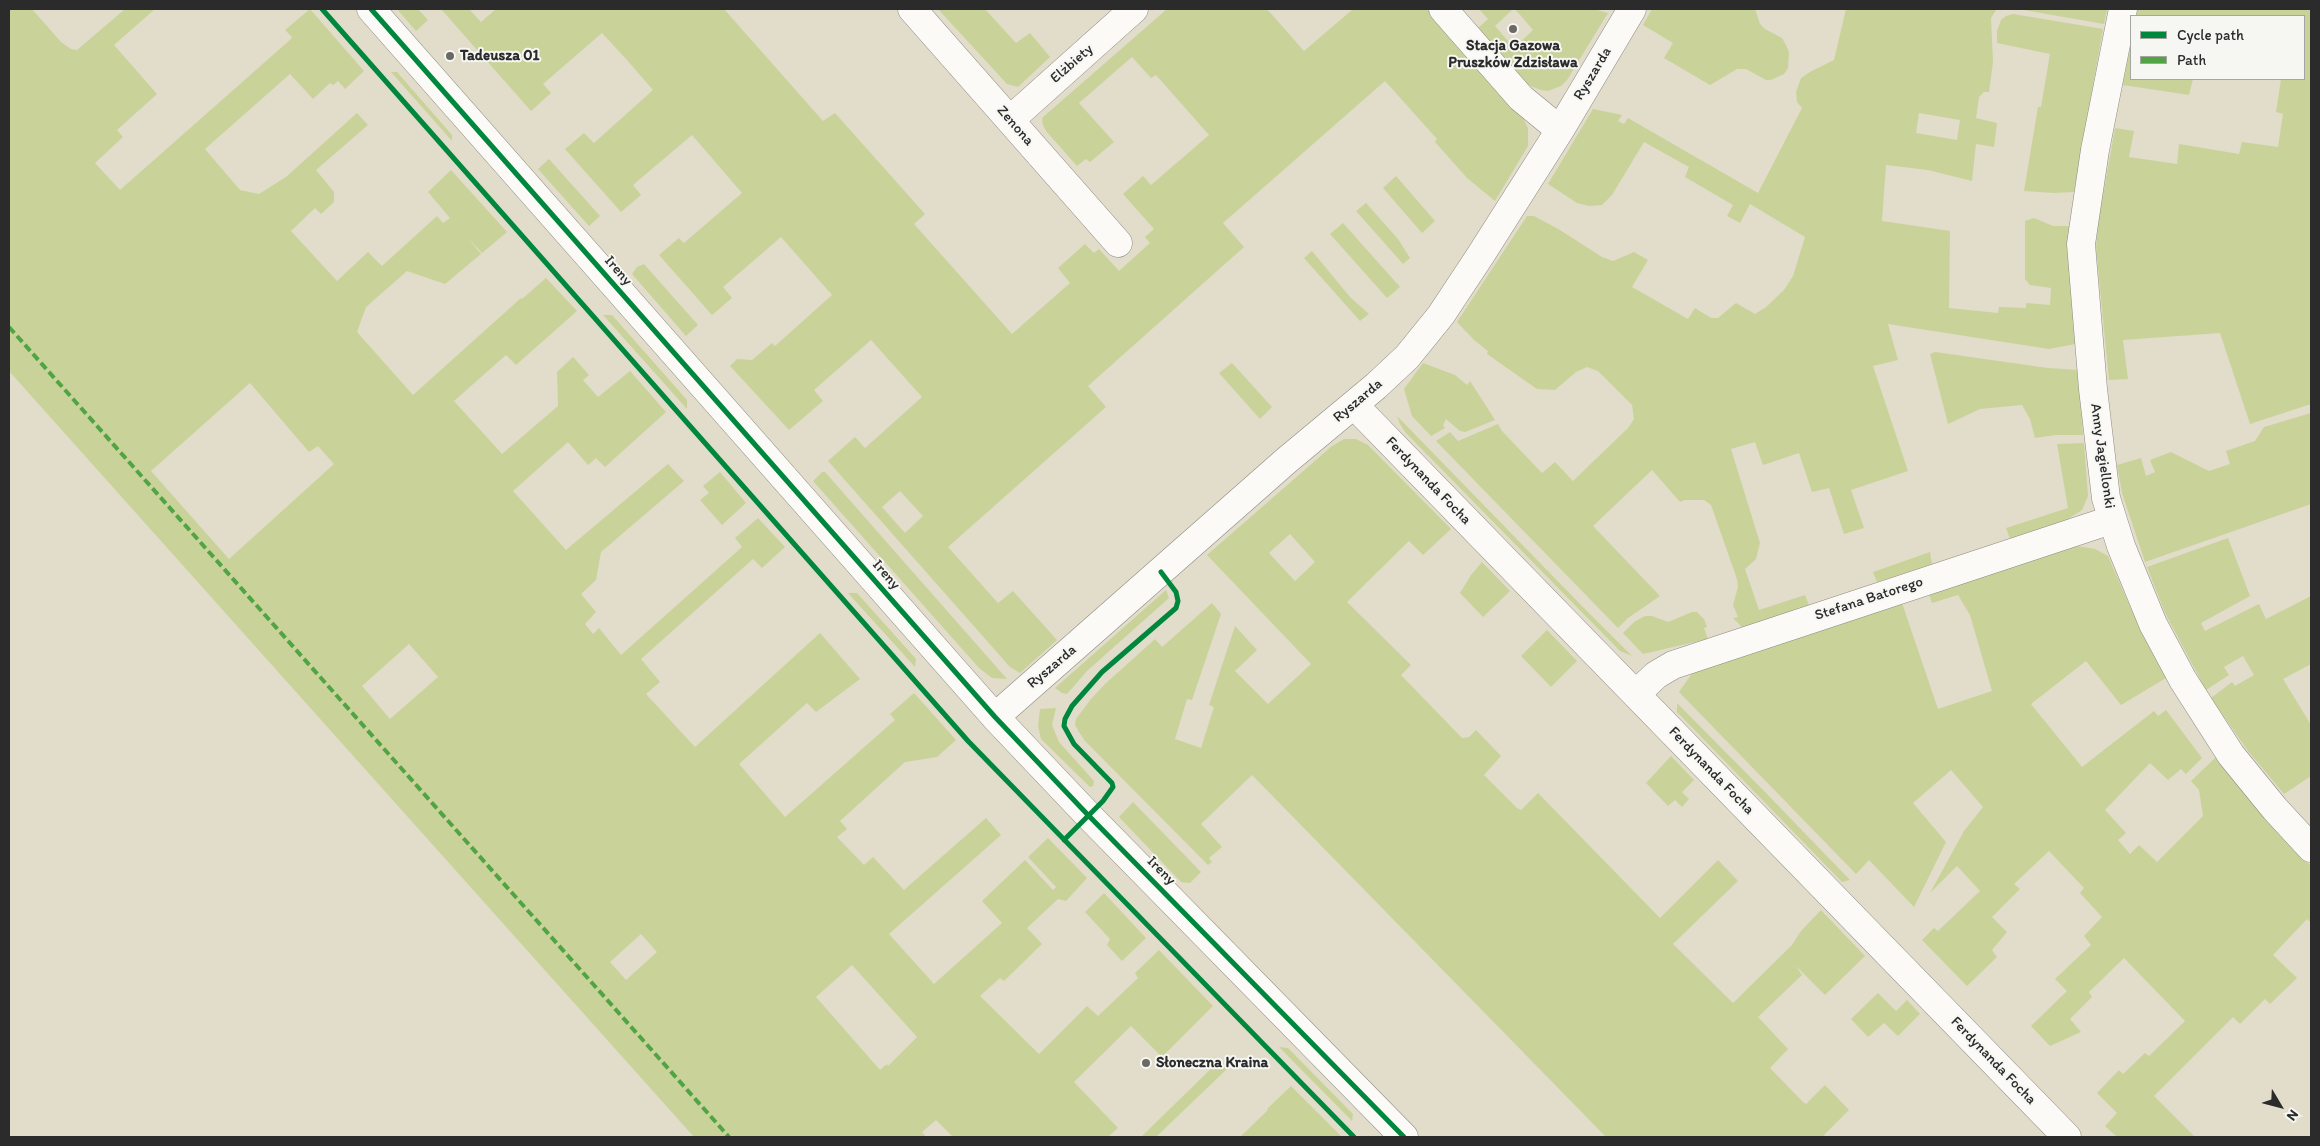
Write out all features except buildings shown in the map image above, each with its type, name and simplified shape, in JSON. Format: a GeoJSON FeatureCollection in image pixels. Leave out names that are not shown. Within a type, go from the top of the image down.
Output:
{"type":"FeatureCollection","features":[{"type":"Feature","properties":{"kind":"street","name":"Ireny"},"geometry":{"type":"LineString","coordinates":[[370,9],[995,717],[1088,815],[1404,1137]]}},
{"type":"Feature","properties":{"kind":"street","name":"Zenona"},"geometry":{"type":"LineString","coordinates":[[912,9],[1118,243]]}},
{"type":"Feature","properties":{"kind":"street","name":"Elżbiety"},"geometry":{"type":"LineString","coordinates":[[1010,120],[1134,9]]}},
{"type":"Feature","properties":{"kind":"street"},"geometry":{"type":"LineString","coordinates":[[1443,9],[1521,98],[1560,130]]}},
{"type":"Feature","properties":{"kind":"street","name":"Ryszarda"},"geometry":{"type":"LineString","coordinates":[[995,717],[1407,357],[1438,319],[1560,130],[1632,9]]}},
{"type":"Feature","properties":{"kind":"street","name":"Anny Jagiellonki"},"geometry":{"type":"LineString","coordinates":[[2123,9],[2095,150],[2081,244],[2098,441],[2106,498],[2111,520],[2153,624],[2197,704],[2251,781],[2311,848]]}},
{"type":"Feature","properties":{"kind":"street","name":"Ferdynanda Focha"},"geometry":{"type":"LineString","coordinates":[[1354,405],[2067,1137]]}},
{"type":"Feature","properties":{"kind":"street","name":"Stefana Batorego"},"geometry":{"type":"LineString","coordinates":[[1636,694],[1656,675],[1673,665],[2111,520]]}},
{"type":"Feature","properties":{"kind":"green space"},"geometry":{"type":"Polygon","coordinates":[[[9,9],[32,9],[61,42],[71,49],[77,50],[125,9],[155,9],[114,45],[157,94],[117,130],[123,137],[95,163],[120,190],[291,39],[292,37],[285,30],[310,9],[364,71],[345,89],[338,81],[333,85],[330,83],[313,99],[290,74],[205,149],[240,190],[259,194],[286,177],[357,113],[368,125],[316,170],[334,192],[334,202],[321,214],[315,208],[291,231],[337,281],[368,252],[382,266],[437,216],[443,223],[450,218],[428,192],[451,170],[507,232],[482,253],[468,238],[481,254],[445,284],[407,271],[366,307],[357,332],[413,395],[546,278],[577,311],[516,365],[506,355],[454,401],[502,454],[558,406],[557,372],[573,357],[589,375],[583,380],[598,397],[630,371],[666,412],[605,467],[596,458],[588,465],[568,442],[513,491],[566,550],[668,464],[684,481],[601,552],[596,580],[581,594],[596,612],[585,624],[593,634],[599,628],[621,655],[742,547],[735,538],[758,518],[785,547],[762,568],[753,559],[641,659],[660,682],[646,694],[695,747],[820,633],[860,679],[816,712],[807,703],[739,764],[785,817],[895,720],[890,714],[914,693],[956,740],[937,757],[905,762],[840,821],[847,829],[837,837],[864,865],[873,857],[904,890],[986,818],[1001,835],[889,934],[934,984],[1002,923],[982,901],[1025,860],[1053,890],[1056,887],[1028,857],[1048,838],[1087,878],[1066,901],[1058,899],[1027,928],[1042,944],[1004,981],[1000,978],[980,996],[1039,1054],[1087,1006],[1098,1016],[1138,978],[1135,973],[1159,950],[1213,1006],[1162,1057],[1131,1026],[1074,1082],[1118,1128],[1108,1137],[953,1137],[936,1120],[922,1132],[926,1137],[694,1137],[9,371],[9,9]],[[250,383],[151,471],[229,559],[334,464],[318,446],[309,452],[250,383]],[[409,644],[362,686],[390,719],[438,677],[409,644]],[[641,934],[610,962],[626,980],[657,952],[641,934]],[[852,965],[816,997],[880,1070],[887,1064],[888,1066],[917,1037],[852,965]]]}},
{"type":"Feature","properties":{"kind":"green space"},"geometry":{"type":"Polygon","coordinates":[[[397,9],[418,9],[428,20],[416,31],[397,9]]]}},
{"type":"Feature","properties":{"kind":"green space"},"geometry":{"type":"Polygon","coordinates":[[[441,9],[469,9],[481,22],[496,9],[724,9],[823,121],[835,113],[925,214],[914,224],[1012,334],[1070,283],[1058,268],[1085,244],[1094,253],[1099,249],[1119,271],[1150,243],[1145,237],[1154,229],[1123,194],[1143,176],[1151,185],[1209,135],[1156,75],[1151,78],[1132,57],[1079,103],[1114,142],[1090,162],[1086,159],[1077,166],[1046,131],[1043,125],[1042,118],[1167,9],[1267,9],[1304,51],[1353,9],[1427,9],[1523,118],[1528,128],[1528,146],[1495,201],[1467,178],[1435,142],[1437,139],[1385,81],[1223,223],[1244,247],[1088,386],[1106,407],[948,547],[998,603],[1013,591],[1057,640],[1020,673],[1010,667],[828,461],[855,437],[865,448],[922,397],[871,340],[814,390],[823,401],[789,430],[730,366],[737,359],[752,360],[772,343],[775,346],[832,295],[781,237],[723,287],[732,298],[712,315],[659,255],[679,238],[684,243],[742,193],[692,135],[633,185],[641,195],[621,212],[565,149],[584,133],[594,143],[653,90],[602,33],[543,84],[551,93],[531,111],[441,9]],[[900,491],[882,507],[905,533],[923,516],[900,491]]]}},
{"type":"Feature","properties":{"kind":"green space"},"geometry":{"type":"Polygon","coordinates":[[[938,9],[985,9],[1016,43],[1030,33],[1050,57],[1018,87],[1007,84],[938,9]]]}},
{"type":"Feature","properties":{"kind":"green space"},"geometry":{"type":"Polygon","coordinates":[[[1479,9],[1513,9],[1495,26],[1514,48],[1533,30],[1515,9],[1594,9],[1608,13],[1567,80],[1561,86],[1548,91],[1525,84],[1477,29],[1488,19],[1479,9]]]}},
{"type":"Feature","properties":{"kind":"green space"},"geometry":{"type":"Polygon","coordinates":[[[1652,9],[1755,9],[1760,24],[1765,29],[1782,38],[1786,45],[1789,52],[1788,68],[1784,74],[1771,80],[1766,80],[1746,69],[1737,69],[1710,85],[1664,58],[1673,43],[1643,25],[1652,9]]]}},
{"type":"Feature","properties":{"kind":"green space"},"geometry":{"type":"Polygon","coordinates":[[[1846,9],[1999,9],[1996,10],[1991,18],[1993,62],[1989,92],[1984,92],[1979,97],[1976,118],[1997,123],[1994,147],[1976,144],[1972,181],[1928,170],[1886,165],[1882,221],[1950,231],[1949,308],[1998,313],[1999,307],[2026,308],[2026,303],[2050,305],[2051,288],[2030,285],[2025,279],[2025,221],[2034,218],[2053,226],[2069,226],[2068,241],[2075,344],[2049,349],[1888,324],[1898,360],[1873,366],[1908,471],[1851,490],[1864,528],[1844,534],[1829,488],[1812,492],[1799,453],[1763,465],[1755,442],[1731,449],[1760,543],[1756,559],[1745,569],[1759,610],[1805,595],[1809,605],[1743,628],[1733,618],[1738,617],[1733,605],[1738,587],[1737,579],[1711,505],[1704,500],[1685,500],[1680,502],[1652,470],[1593,526],[1660,596],[1628,618],[1618,628],[1436,441],[1450,432],[1458,441],[1498,424],[1502,431],[1542,473],[1555,462],[1573,481],[1628,428],[1634,419],[1632,405],[1598,371],[1587,367],[1576,372],[1555,390],[1537,389],[1487,354],[1488,351],[1474,340],[1457,322],[1527,216],[1534,216],[1602,257],[1613,261],[1634,252],[1648,260],[1632,287],[1688,319],[1695,308],[1711,318],[1718,318],[1736,303],[1755,314],[1766,307],[1784,290],[1793,276],[1805,237],[1750,204],[1740,223],[1727,216],[1733,205],[1685,177],[1689,167],[1644,142],[1612,195],[1602,205],[1589,206],[1577,203],[1548,184],[1593,109],[1622,115],[1618,121],[1624,124],[1628,118],[1758,193],[1802,108],[1797,102],[1796,92],[1801,78],[1834,60],[1846,9]],[[1919,113],[1916,133],[1957,140],[1960,120],[1919,113]]]}},
{"type":"Feature","properties":{"kind":"green space"},"geometry":{"type":"Polygon","coordinates":[[[2018,9],[2107,9],[2104,24],[2018,9]]]}},
{"type":"Feature","properties":{"kind":"green space"},"geometry":{"type":"Polygon","coordinates":[[[2138,9],[2311,9],[2311,404],[2250,424],[2220,333],[2123,340],[2128,379],[2109,380],[2096,248],[2098,224],[2115,128],[2134,131],[2129,157],[2177,164],[2179,144],[2239,154],[2242,142],[2278,147],[2283,114],[2276,112],[2281,80],[2305,80],[2305,15],[2136,15],[2138,9]]]}},
{"type":"Feature","properties":{"kind":"green space"},"geometry":{"type":"Polygon","coordinates":[[[2013,14],[2103,29],[2074,192],[2024,191],[2038,107],[2041,107],[2050,54],[1997,43],[1997,31],[2001,20],[2013,14]]]}},
{"type":"Feature","properties":{"kind":"green space"},"geometry":{"type":"Polygon","coordinates":[[[2130,48],[2130,80],[2193,80],[2189,95],[2123,85],[2130,48]]]}},
{"type":"Feature","properties":{"kind":"green space"},"geometry":{"type":"Polygon","coordinates":[[[391,72],[397,72],[452,135],[452,141],[391,72]]]}},
{"type":"Feature","properties":{"kind":"green space"},"geometry":{"type":"Polygon","coordinates":[[[549,159],[600,216],[589,226],[538,169],[549,159]]]}},
{"type":"Feature","properties":{"kind":"green space"},"geometry":{"type":"Polygon","coordinates":[[[1396,176],[1435,221],[1422,233],[1383,188],[1396,176]]]}},
{"type":"Feature","properties":{"kind":"green space"},"geometry":{"type":"Polygon","coordinates":[[[1366,203],[1398,239],[1410,258],[1403,264],[1356,211],[1366,203]]]}},
{"type":"Feature","properties":{"kind":"green space"},"geometry":{"type":"Polygon","coordinates":[[[1343,223],[1400,287],[1387,298],[1330,234],[1343,223]]]}},
{"type":"Feature","properties":{"kind":"green space"},"geometry":{"type":"Polygon","coordinates":[[[1312,251],[1350,297],[1369,314],[1360,321],[1304,258],[1312,251]]]}},
{"type":"Feature","properties":{"kind":"green space"},"geometry":{"type":"Polygon","coordinates":[[[644,264],[698,325],[686,336],[632,274],[637,267],[644,264]]]}},
{"type":"Feature","properties":{"kind":"green space"},"geometry":{"type":"Polygon","coordinates":[[[603,315],[612,315],[687,400],[687,409],[603,315]]]}},
{"type":"Feature","properties":{"kind":"green space"},"geometry":{"type":"Polygon","coordinates":[[[1935,352],[2048,368],[2079,370],[2083,435],[2056,435],[2035,438],[2030,419],[2022,405],[1980,409],[1948,424],[1930,354],[1935,352]]]}},
{"type":"Feature","properties":{"kind":"green space"},"geometry":{"type":"Polygon","coordinates":[[[1232,363],[1272,407],[1260,419],[1219,373],[1232,363]]]}},
{"type":"Feature","properties":{"kind":"green space"},"geometry":{"type":"Polygon","coordinates":[[[1423,363],[1455,375],[1467,385],[1470,381],[1495,420],[1465,432],[1460,431],[1446,419],[1443,425],[1445,428],[1431,436],[1412,416],[1404,389],[1423,363]]]}},
{"type":"Feature","properties":{"kind":"green space"},"geometry":{"type":"Polygon","coordinates":[[[2311,413],[2311,504],[2145,562],[2122,493],[2117,465],[2141,458],[2146,476],[2155,472],[2150,460],[2171,452],[2209,471],[2230,464],[2226,451],[2255,441],[2264,427],[2311,413]]]}},
{"type":"Feature","properties":{"kind":"green space"},"geometry":{"type":"Polygon","coordinates":[[[1397,416],[1632,656],[1620,651],[1405,432],[1397,416]]]}},
{"type":"Feature","properties":{"kind":"green space"},"geometry":{"type":"Polygon","coordinates":[[[1344,439],[1356,439],[1368,445],[1451,529],[1423,555],[1409,541],[1347,602],[1411,665],[1401,675],[1462,738],[1469,737],[1476,730],[1501,756],[1484,775],[1517,808],[1521,810],[1538,793],[1660,918],[1718,860],[1738,881],[1673,944],[1733,1003],[1792,945],[1801,931],[1821,910],[1865,956],[1825,995],[1796,966],[1802,975],[1758,1017],[1788,1049],[1770,1068],[1802,1101],[1806,1104],[1825,1085],[1849,1110],[1824,1135],[1826,1137],[1606,1137],[1252,775],[1201,824],[1222,847],[1209,858],[1212,862],[1208,865],[1085,741],[1075,725],[1076,719],[1091,699],[1155,639],[1162,647],[1212,603],[1221,614],[1192,700],[1187,699],[1175,739],[1201,748],[1214,707],[1209,705],[1235,626],[1257,650],[1235,671],[1268,704],[1311,664],[1207,555],[1332,446],[1344,439]],[[1290,534],[1269,553],[1295,581],[1315,562],[1290,534]]]}},
{"type":"Feature","properties":{"kind":"green space"},"geometry":{"type":"Polygon","coordinates":[[[2084,443],[2088,496],[2082,510],[2065,521],[2010,539],[2006,528],[2068,508],[2057,444],[2084,443]]]}},
{"type":"Feature","properties":{"kind":"green space"},"geometry":{"type":"Polygon","coordinates":[[[720,472],[746,503],[722,525],[700,500],[709,493],[703,486],[720,472]]]}},
{"type":"Feature","properties":{"kind":"green space"},"geometry":{"type":"Polygon","coordinates":[[[822,472],[825,472],[1007,679],[992,678],[979,668],[813,481],[822,472]]]}},
{"type":"Feature","properties":{"kind":"green space"},"geometry":{"type":"Polygon","coordinates":[[[2228,538],[2250,596],[2201,623],[2205,631],[2259,604],[2266,619],[2311,596],[2311,664],[2283,679],[2311,725],[2311,776],[2284,794],[2248,751],[2211,698],[2232,682],[2235,686],[2254,675],[2243,656],[2224,667],[2229,675],[2206,690],[2165,613],[2147,567],[2228,538]]]}},
{"type":"Feature","properties":{"kind":"green space"},"geometry":{"type":"Polygon","coordinates":[[[2077,546],[2095,549],[2108,556],[2131,609],[2166,678],[2121,705],[2086,661],[2031,704],[2082,767],[2154,711],[2158,716],[2166,710],[2202,758],[2186,774],[2181,769],[2168,780],[2150,763],[2105,810],[2126,833],[2118,840],[2130,854],[2139,845],[2157,862],[2203,816],[2199,790],[2191,781],[2216,757],[2254,805],[2311,866],[2311,923],[2307,919],[2273,955],[2297,978],[2270,1004],[2265,999],[2240,1024],[2233,1017],[2154,1096],[2195,1137],[2117,1137],[2105,1126],[2117,1113],[2097,1093],[2119,1070],[2123,1074],[2145,1053],[2149,1056],[2185,1021],[2124,958],[2089,992],[2092,997],[2070,1019],[2081,1032],[2050,1046],[2031,1026],[2067,991],[2055,979],[2091,945],[2084,936],[2102,917],[2080,893],[2084,888],[2049,851],[2014,884],[2020,889],[1992,917],[2007,932],[1992,950],[1997,957],[1967,986],[1922,940],[1934,928],[1938,931],[1980,891],[1957,866],[1930,893],[1964,831],[1983,807],[1951,770],[1913,803],[1946,842],[1914,907],[1869,860],[1856,874],[1679,692],[1693,672],[1902,603],[1938,709],[1992,691],[1970,615],[1958,595],[1932,603],[1929,594],[2077,546]]]}},
{"type":"Feature","properties":{"kind":"green space"},"geometry":{"type":"Polygon","coordinates":[[[1930,552],[1932,564],[1877,582],[1873,572],[1930,552]]]}},
{"type":"Feature","properties":{"kind":"green space"},"geometry":{"type":"Polygon","coordinates":[[[1482,562],[1510,591],[1483,617],[1460,593],[1482,562]]]}},
{"type":"Feature","properties":{"kind":"green space"},"geometry":{"type":"Polygon","coordinates":[[[1166,590],[1169,598],[1087,671],[1067,694],[1055,688],[1166,590]]]}},
{"type":"Feature","properties":{"kind":"green space"},"geometry":{"type":"Polygon","coordinates":[[[848,593],[857,593],[916,659],[915,667],[848,593]]]}},
{"type":"Feature","properties":{"kind":"green space"},"geometry":{"type":"Polygon","coordinates":[[[1692,612],[1697,612],[1704,619],[1707,627],[1704,628],[1708,639],[1643,654],[1623,633],[1634,622],[1645,616],[1652,616],[1668,622],[1692,612]]]}},
{"type":"Feature","properties":{"kind":"green space"},"geometry":{"type":"Polygon","coordinates":[[[1547,630],[1577,661],[1551,687],[1521,656],[1547,630]]]}},
{"type":"Feature","properties":{"kind":"green space"},"geometry":{"type":"Polygon","coordinates":[[[1677,703],[1850,880],[1842,882],[1677,712],[1677,703]]]}},
{"type":"Feature","properties":{"kind":"green space"},"geometry":{"type":"Polygon","coordinates":[[[1056,708],[1052,725],[1059,742],[1094,781],[1093,786],[1090,787],[1041,739],[1038,726],[1040,709],[1056,708]]]}},
{"type":"Feature","properties":{"kind":"green space"},"geometry":{"type":"Polygon","coordinates":[[[1671,756],[1694,780],[1682,792],[1689,799],[1682,807],[1675,800],[1668,806],[1646,783],[1671,756]]]}},
{"type":"Feature","properties":{"kind":"green space"},"geometry":{"type":"Polygon","coordinates":[[[1133,802],[1201,872],[1190,883],[1181,882],[1119,817],[1133,802]]]}},
{"type":"Feature","properties":{"kind":"green space"},"geometry":{"type":"Polygon","coordinates":[[[1104,893],[1146,938],[1122,961],[1107,945],[1110,939],[1085,912],[1104,893]]]}},
{"type":"Feature","properties":{"kind":"green space"},"geometry":{"type":"Polygon","coordinates":[[[1878,993],[1896,1011],[1907,1000],[1920,1014],[1898,1036],[1884,1023],[1868,1037],[1851,1019],[1878,993]]]}},
{"type":"Feature","properties":{"kind":"green space"},"geometry":{"type":"Polygon","coordinates":[[[1279,1047],[1288,1048],[1353,1114],[1352,1121],[1279,1047]]]}},
{"type":"Feature","properties":{"kind":"green space"},"geometry":{"type":"Polygon","coordinates":[[[1220,1060],[1228,1068],[1156,1137],[1141,1137],[1220,1060]]]}},
{"type":"Feature","properties":{"kind":"green space"},"geometry":{"type":"Polygon","coordinates":[[[1291,1086],[1341,1136],[1240,1137],[1267,1109],[1291,1086]]]}},
{"type":"Feature","properties":{"kind":"marked path"},"geometry":{"type":"LineString","coordinates":[[9,327],[729,1137]]}},
{"type":"Feature","properties":{"kind":"cycle path"},"geometry":{"type":"LineString","coordinates":[[322,9],[968,741],[1354,1137]]}},
{"type":"Feature","properties":{"kind":"cycle path"},"geometry":{"type":"LineString","coordinates":[[371,9],[995,717],[1088,815],[1404,1137]]}},
{"type":"Feature","properties":{"kind":"cycle path"},"geometry":{"type":"LineString","coordinates":[[1064,840],[1103,801],[1113,787],[1112,783],[1074,744],[1064,726],[1065,719],[1072,706],[1102,672],[1176,608],[1178,601],[1176,592],[1161,572]]}},
{"type":"Feature","properties":{"kind":"place","name":"Stacja Gazowa Pruszków Zdzisława"},"geometry":{"type":"Point","coordinates":[1513,29]}},
{"type":"Feature","properties":{"kind":"place","name":"Tadeusza 01"},"geometry":{"type":"Point","coordinates":[450,56]}},
{"type":"Feature","properties":{"kind":"place","name":"Słoneczna Kraina"},"geometry":{"type":"Point","coordinates":[1146,1063]}}]}
